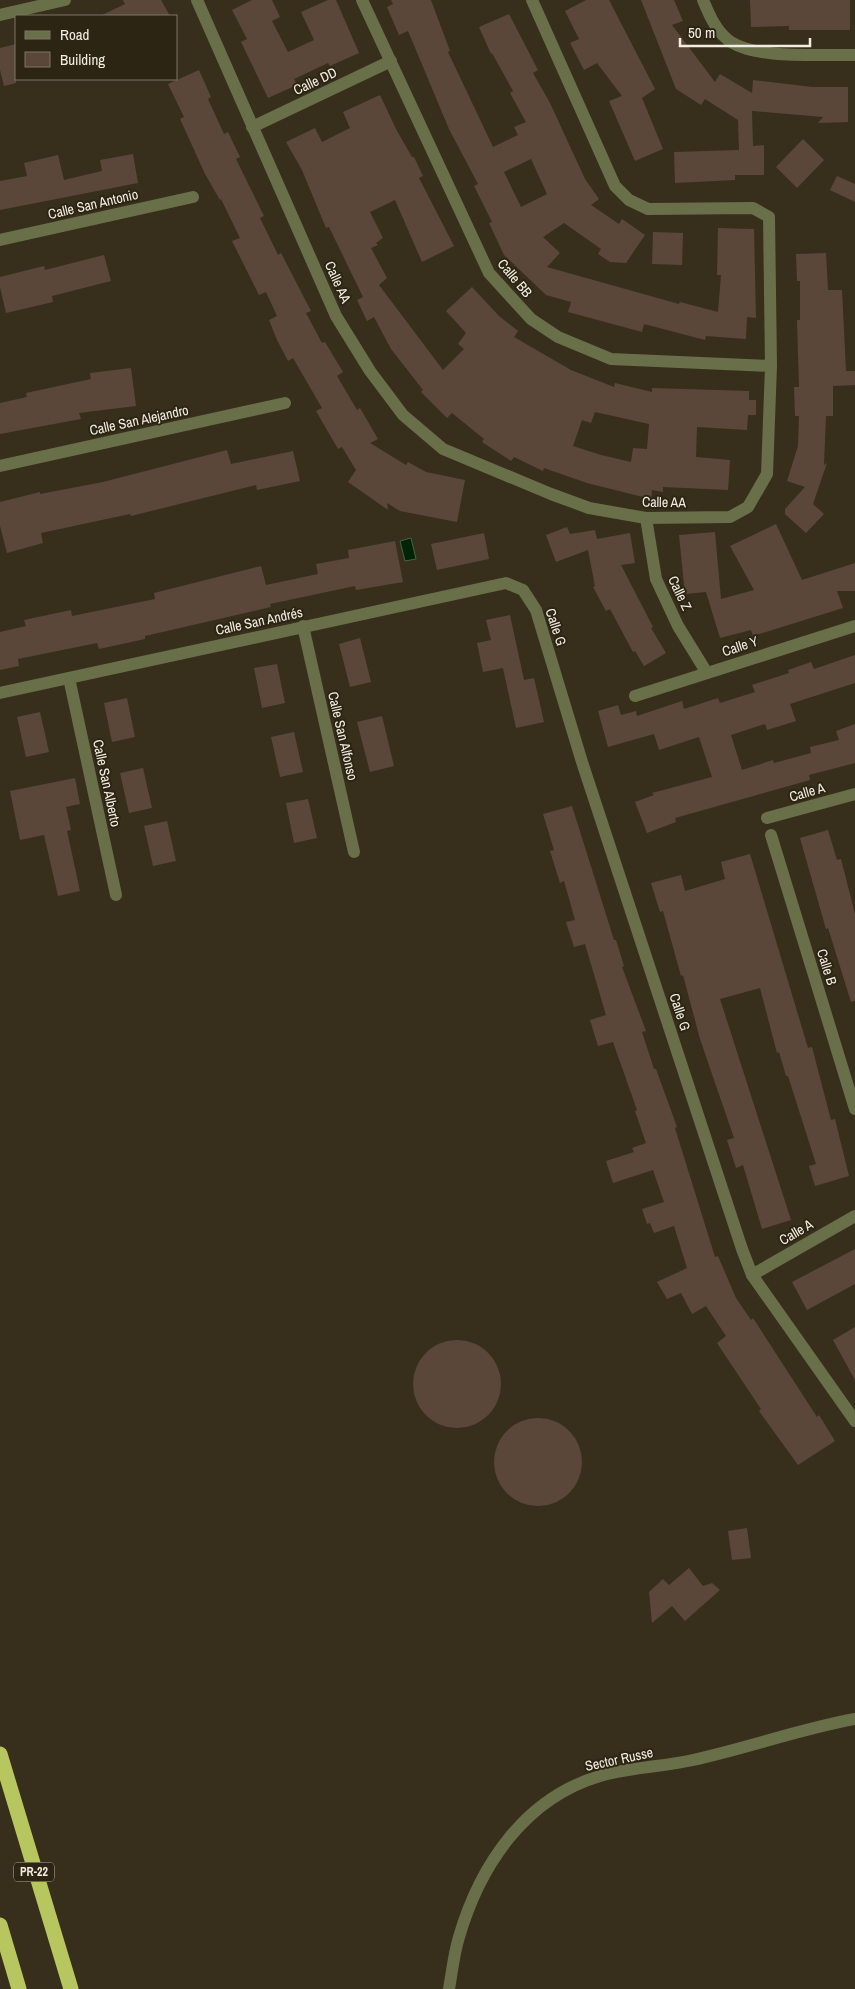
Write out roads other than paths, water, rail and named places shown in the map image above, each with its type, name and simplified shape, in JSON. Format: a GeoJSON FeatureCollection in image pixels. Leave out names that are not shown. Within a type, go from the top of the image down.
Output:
{"type":"FeatureCollection","features":[{"type":"Feature","properties":{"kind":"highway","name":"PR-22"},"geometry":{"type":"LineString","coordinates":[[0,1754],[71,1989]]}},
{"type":"Feature","properties":{"kind":"highway"},"geometry":{"type":"LineString","coordinates":[[0,1926],[19,1989]]}},
{"type":"Feature","properties":{"kind":"street"},"geometry":{"type":"LineString","coordinates":[[0,15],[65,0]]}},
{"type":"Feature","properties":{"kind":"street","name":"Calle AA"},"geometry":{"type":"LineString","coordinates":[[197,0],[336,316],[370,371],[403,415],[443,449],[589,508],[646,518],[730,517],[748,507],[767,474],[771,366],[769,217],[753,208],[648,208],[629,200],[615,186],[532,0]]}},
{"type":"Feature","properties":{"kind":"street","name":"Calle BB"},"geometry":{"type":"LineString","coordinates":[[362,0],[489,273],[531,319],[558,338],[611,359],[771,366]]}},
{"type":"Feature","properties":{"kind":"street"},"geometry":{"type":"LineString","coordinates":[[703,0],[716,27],[728,41],[742,48],[759,53],[855,55]]}},
{"type":"Feature","properties":{"kind":"street","name":"Calle DD"},"geometry":{"type":"LineString","coordinates":[[252,127],[391,61]]}},
{"type":"Feature","properties":{"kind":"street","name":"Calle San Antonio"},"geometry":{"type":"LineString","coordinates":[[0,240],[193,197]]}},
{"type":"Feature","properties":{"kind":"street","name":"Calle San Alejandro"},"geometry":{"type":"LineString","coordinates":[[0,466],[285,403]]}},
{"type":"Feature","properties":{"kind":"street","name":"Calle Z"},"geometry":{"type":"LineString","coordinates":[[646,518],[656,579],[678,626],[707,673]]}},
{"type":"Feature","properties":{"kind":"street","name":"Calle San Andrés"},"geometry":{"type":"LineString","coordinates":[[0,693],[506,583],[523,590]]}},
{"type":"Feature","properties":{"kind":"street","name":"Calle G"},"geometry":{"type":"LineString","coordinates":[[523,590],[536,610],[588,780],[738,1240],[752,1275],[850,1401],[855,1421]]}},
{"type":"Feature","properties":{"kind":"street","name":"Calle San Alfonso"},"geometry":{"type":"LineString","coordinates":[[303,626],[354,852]]}},
{"type":"Feature","properties":{"kind":"street","name":"Calle Y"},"geometry":{"type":"LineString","coordinates":[[635,696],[855,626]]}},
{"type":"Feature","properties":{"kind":"street","name":"Calle San Alberto"},"geometry":{"type":"LineString","coordinates":[[68,678],[116,895]]}},
{"type":"Feature","properties":{"kind":"street","name":"Calle A"},"geometry":{"type":"LineString","coordinates":[[767,818],[855,794]]}},
{"type":"Feature","properties":{"kind":"street","name":"Calle B"},"geometry":{"type":"LineString","coordinates":[[771,835],[855,1109]]}},
{"type":"Feature","properties":{"kind":"street","name":"Calle A"},"geometry":{"type":"LineString","coordinates":[[752,1275],[855,1216]]}},
{"type":"Feature","properties":{"kind":"street","name":"Sector Russe"},"geometry":{"type":"LineString","coordinates":[[449,1989],[458,1937],[474,1894],[493,1856],[529,1816],[560,1794],[578,1784],[601,1775],[693,1760],[855,1719]]}}]}
